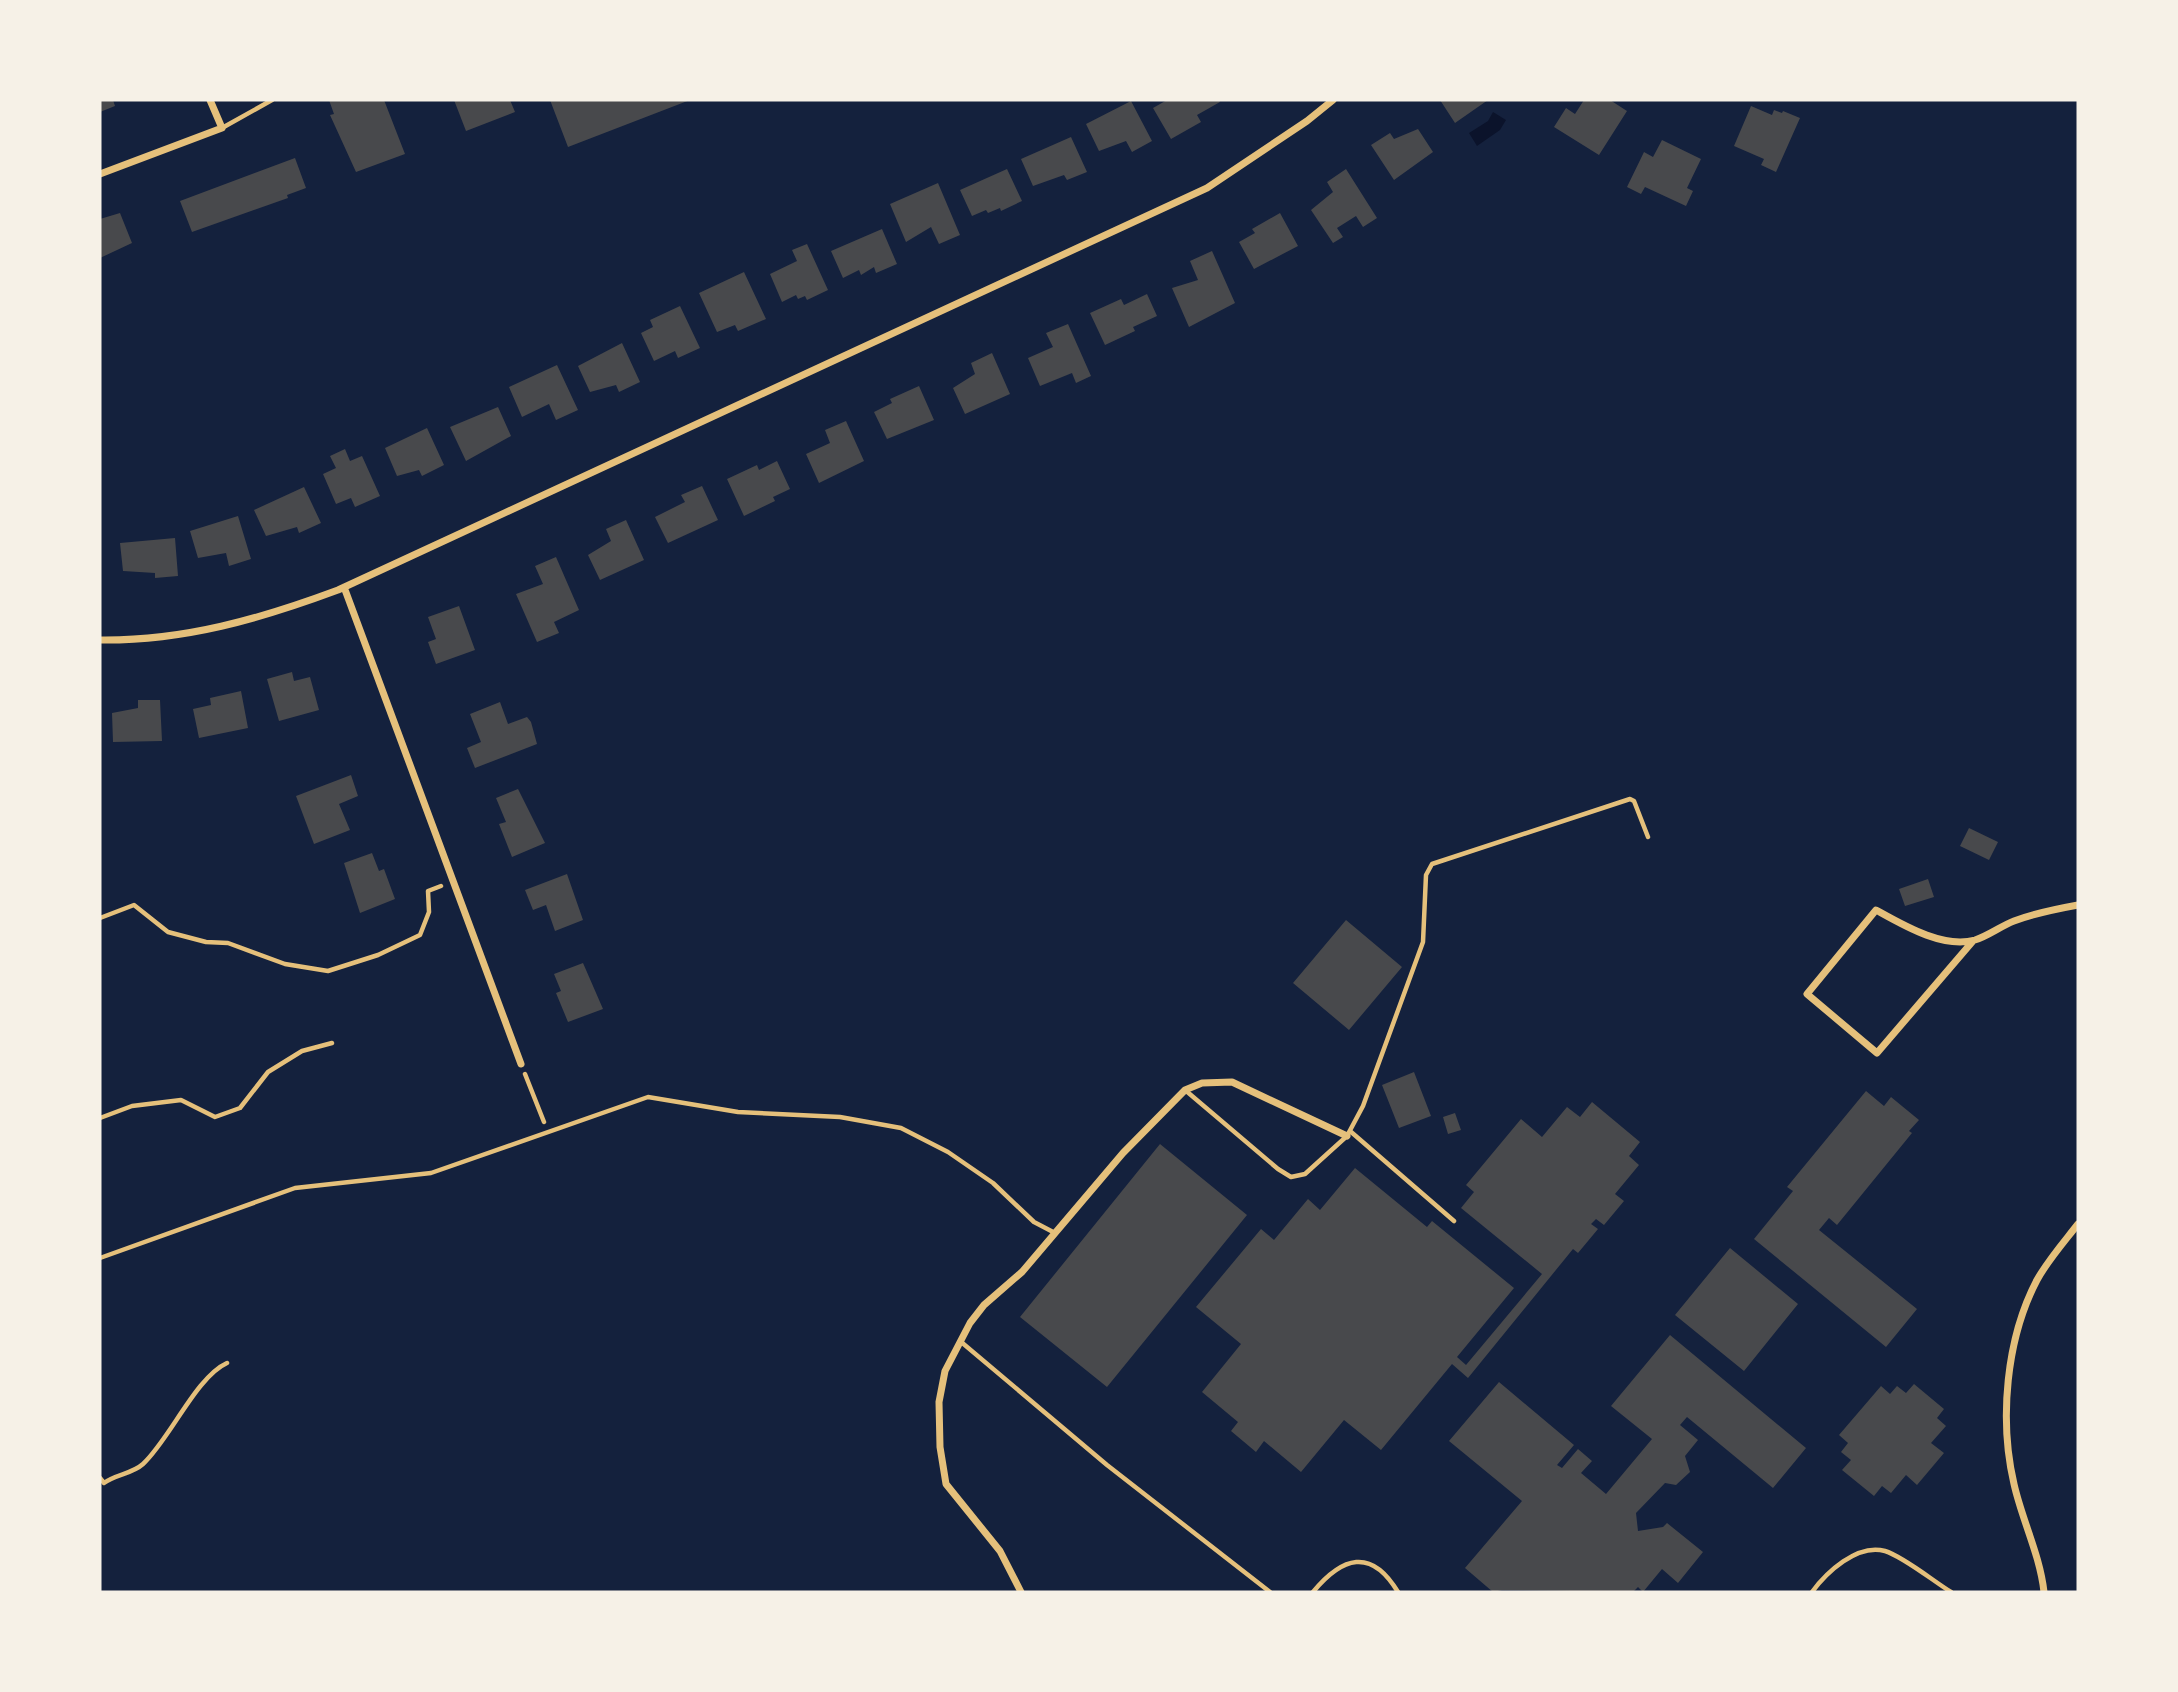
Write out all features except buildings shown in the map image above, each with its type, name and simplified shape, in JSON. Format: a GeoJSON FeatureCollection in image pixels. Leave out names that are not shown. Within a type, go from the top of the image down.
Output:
{"type":"FeatureCollection","features":[{"type":"Feature","properties":{"kind":"street"},"geometry":{"type":"LineString","coordinates":[[100,174],[222,128],[210,100]]}},
{"type":"Feature","properties":{"kind":"street"},"geometry":{"type":"LineString","coordinates":[[100,640],[183,636],[217,629],[344,587],[1197,193],[1307,121],[1333,100]]}},
{"type":"Feature","properties":{"kind":"street"},"geometry":{"type":"LineString","coordinates":[[344,587],[521,1064]]}},
{"type":"Feature","properties":{"kind":"street"},"geometry":{"type":"LineString","coordinates":[[1973,941],[1926,935],[1876,910],[1807,994],[1877,1053],[1973,941],[2013,922],[2052,909],[2078,905]]}},
{"type":"Feature","properties":{"kind":"street"},"geometry":{"type":"LineString","coordinates":[[1021,1592],[1000,1551],[946,1484],[940,1447],[939,1402],[945,1371],[959,1341],[984,1305],[1022,1272],[1123,1153],[1185,1090],[1202,1083],[1232,1082],[1349,1134]]}},
{"type":"Feature","properties":{"kind":"street"},"geometry":{"type":"LineString","coordinates":[[2044,1592],[2014,1484],[2007,1437],[2009,1380],[2021,1320],[2037,1280],[2078,1224]]}},
{"type":"Feature","properties":{"kind":"lane"},"geometry":{"type":"LineString","coordinates":[[222,128],[272,100]]}},
{"type":"Feature","properties":{"kind":"lane"},"geometry":{"type":"LineString","coordinates":[[1185,1090],[1292,1177],[1304,1174],[1349,1134],[1363,1107],[1423,942],[1426,875],[1432,864],[1630,799],[1634,801],[1648,837]]}},
{"type":"Feature","properties":{"kind":"lane"},"geometry":{"type":"LineString","coordinates":[[100,1258],[295,1188],[431,1173],[648,1097],[738,1112],[840,1116],[901,1128],[948,1152],[993,1183],[1034,1222],[1055,1233]]}},
{"type":"Feature","properties":{"kind":"lane"},"geometry":{"type":"LineString","coordinates":[[1349,1134],[1454,1221]]}},
{"type":"Feature","properties":{"kind":"lane"},"geometry":{"type":"LineString","coordinates":[[959,1341],[1107,1465],[1270,1592]]}},
{"type":"Feature","properties":{"kind":"lane"},"geometry":{"type":"LineString","coordinates":[[1812,1592],[1826,1574],[1853,1556],[1870,1550],[1885,1551],[1951,1592]]}},
{"type":"Feature","properties":{"kind":"lane"},"geometry":{"type":"LineString","coordinates":[[1313,1592],[1329,1573],[1352,1561],[1375,1566],[1386,1573],[1398,1592]]}},
{"type":"Feature","properties":{"kind":"path"},"geometry":{"type":"LineString","coordinates":[[100,918],[134,905],[168,932],[206,943],[228,943],[285,964],[328,971],[378,956],[420,935],[429,912],[428,891],[454,881]]}},
{"type":"Feature","properties":{"kind":"path"},"geometry":{"type":"LineString","coordinates":[[100,1118],[132,1106],[181,1100],[215,1117],[240,1108],[268,1072],[302,1051],[332,1042]]}},
{"type":"Feature","properties":{"kind":"path"},"geometry":{"type":"LineString","coordinates":[[521,1064],[548,1132]]}},
{"type":"Feature","properties":{"kind":"path"},"geometry":{"type":"LineString","coordinates":[[100,1478],[104,1483],[141,1466],[210,1376],[227,1363]]}},
{"type":"Feature","properties":{"kind":"water"},"geometry":{"type":"Polygon","coordinates":[[[1493,112],[1506,120],[1500,130],[1477,146],[1469,133],[1488,121],[1493,112]]]}}]}
